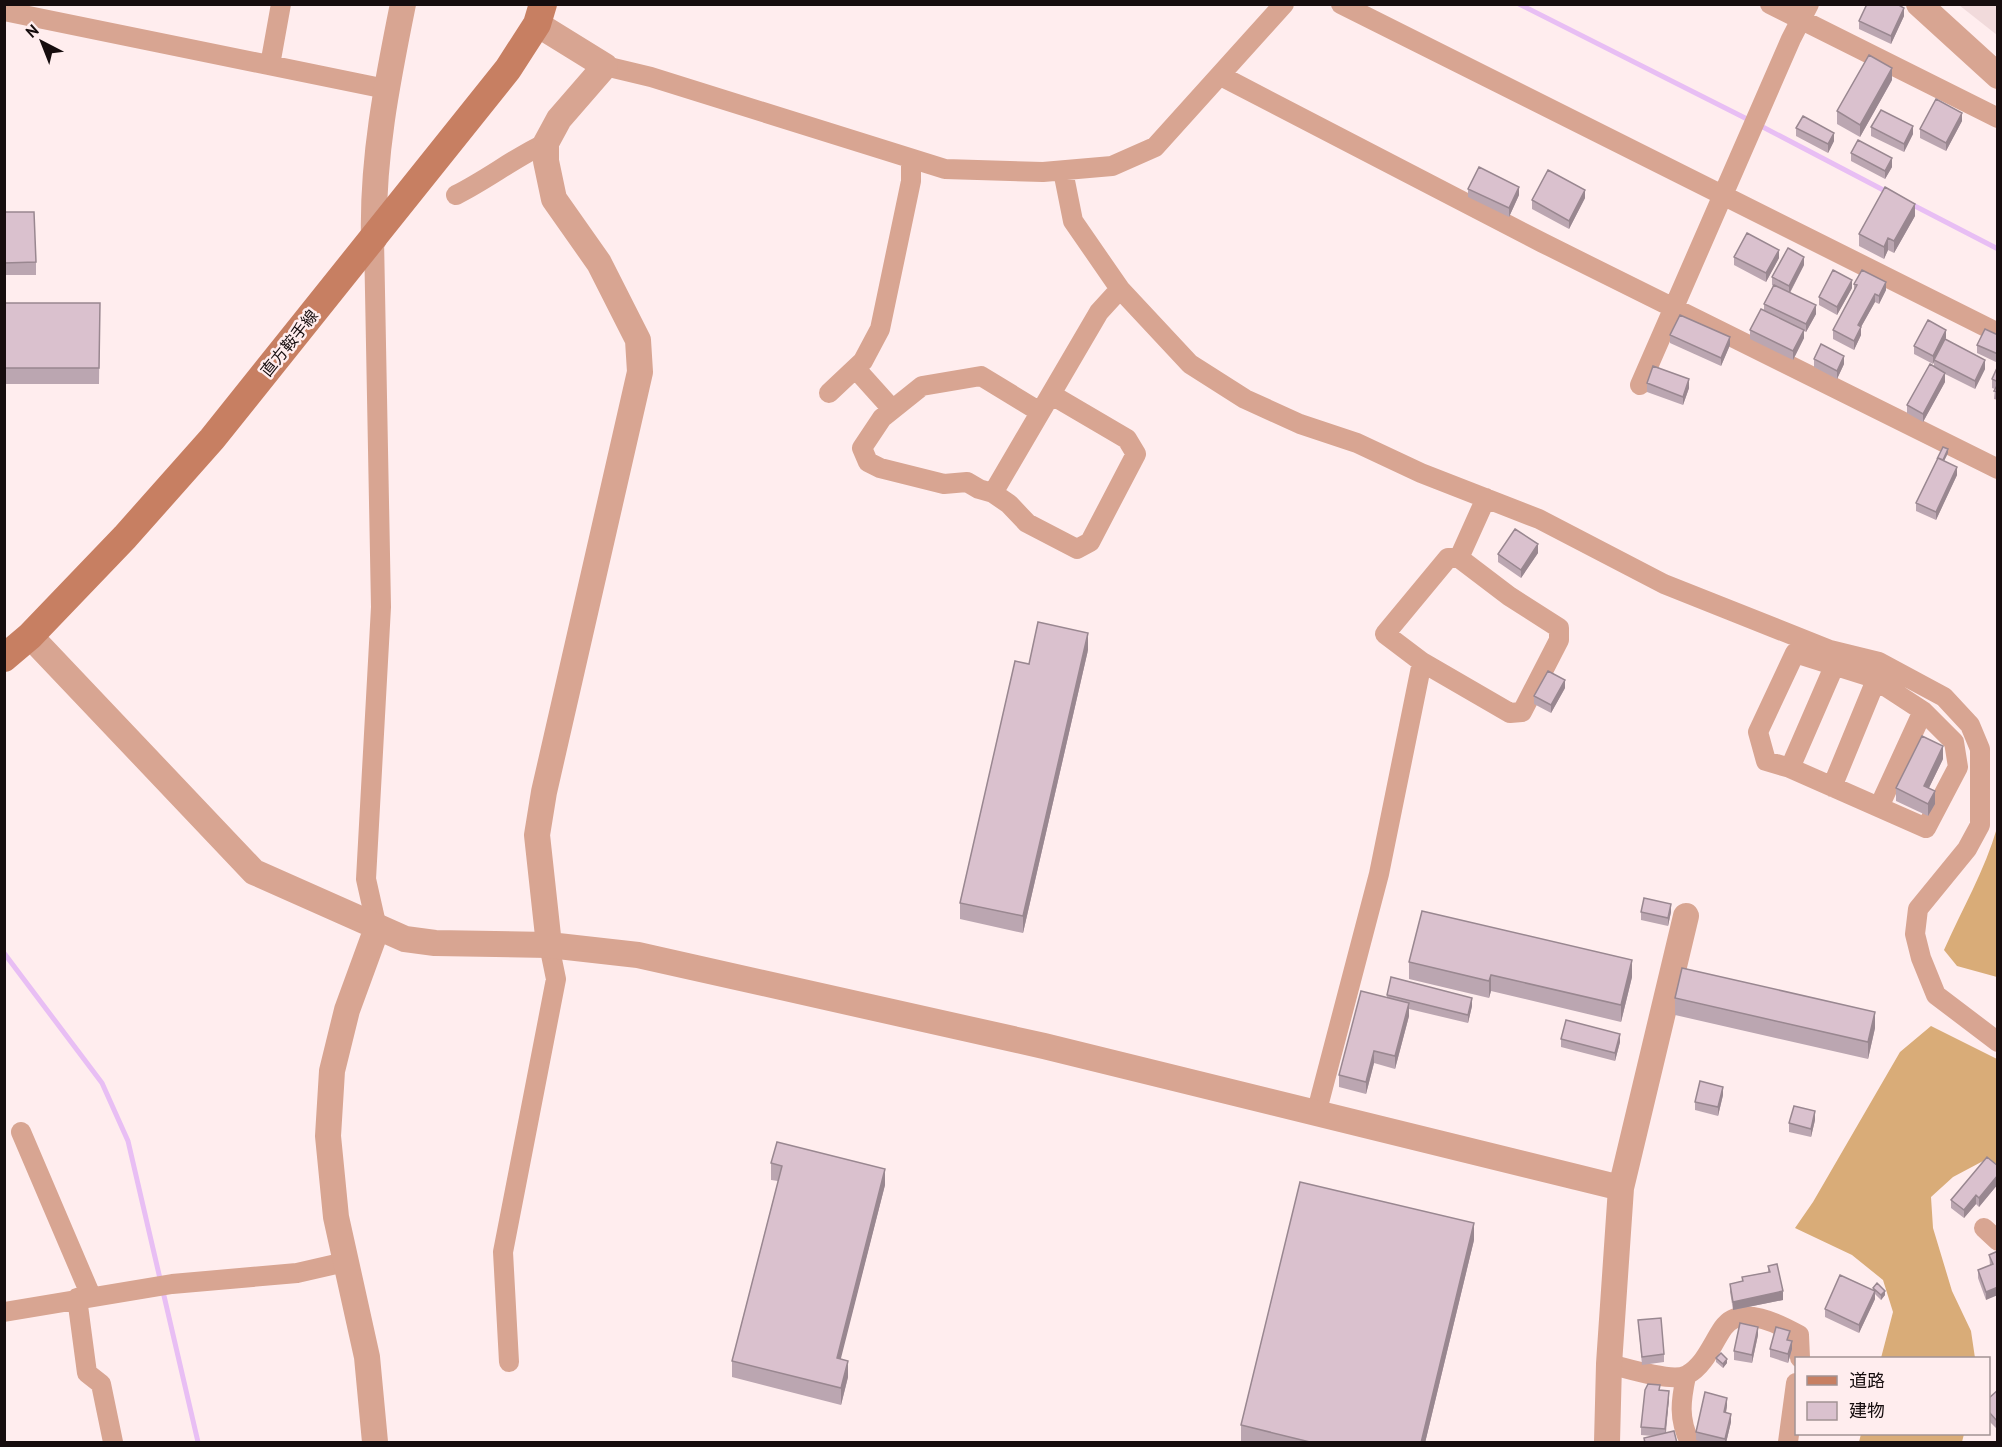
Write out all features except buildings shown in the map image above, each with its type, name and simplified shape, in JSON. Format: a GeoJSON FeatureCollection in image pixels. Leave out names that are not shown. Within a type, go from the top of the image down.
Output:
{"type":"FeatureCollection","features":[{"type":"Feature","properties":{"kind":"main road","name":"直方鞍手線"},"geometry":{"type":"LineString","coordinates":[[4,658],[30,636],[125,537],[213,439],[508,69],[540,14]]}},
{"type":"Feature","properties":{"kind":"street"},"geometry":{"type":"LineString","coordinates":[[270,65],[281,4]]}},
{"type":"Feature","properties":{"kind":"street"},"geometry":{"type":"LineString","coordinates":[[375,1443],[367,1357],[336,1217],[328,1136],[332,1071],[347,1010],[377,928],[366,879],[381,607],[373,192],[386,88],[403,4]]}},
{"type":"Feature","properties":{"kind":"street"},"geometry":{"type":"LineString","coordinates":[[540,14],[605,66],[651,77],[762,111],[911,161],[955,170],[999,173],[1063,171],[1112,166],[1155,147],[1284,4]]}},
{"type":"Feature","properties":{"kind":"street"},"geometry":{"type":"LineString","coordinates":[[1341,4],[1998,333]]}},
{"type":"Feature","properties":{"kind":"street"},"geometry":{"type":"LineString","coordinates":[[1770,4],[1806,12],[1998,118]]}},
{"type":"Feature","properties":{"kind":"street"},"geometry":{"type":"LineString","coordinates":[[1919,4],[1998,76]]}},
{"type":"Feature","properties":{"kind":"street"},"geometry":{"type":"LineString","coordinates":[[4,11],[386,88]]}},
{"type":"Feature","properties":{"kind":"street"},"geometry":{"type":"LineString","coordinates":[[1640,385],[1676,308],[1722,195],[1791,39],[1806,12]]}},
{"type":"Feature","properties":{"kind":"street"},"geometry":{"type":"LineString","coordinates":[[509,1362],[503,1252],[556,979],[549,945],[537,835],[544,792],[599,561],[640,372],[638,340],[599,263],[554,200],[546,161],[546,143],[559,119],[605,66]]}},
{"type":"Feature","properties":{"kind":"street"},"geometry":{"type":"LineString","coordinates":[[1221,76],[1504,224],[1998,469]]}},
{"type":"Feature","properties":{"kind":"street"},"geometry":{"type":"LineString","coordinates":[[456,195],[488,179],[514,158],[546,143]]}},
{"type":"Feature","properties":{"kind":"street"},"geometry":{"type":"LineString","coordinates":[[829,393],[863,362],[880,329],[910,181],[911,161]]}},
{"type":"Feature","properties":{"kind":"street"},"geometry":{"type":"LineString","coordinates":[[1063,171],[1073,220],[1120,289],[1190,364],[1245,399],[1300,424],[1357,444],[1539,519],[1664,584],[1837,659],[1876,680],[1923,711],[1954,742],[1958,767],[1926,828],[1790,768],[1766,761],[1758,732],[1795,653],[1837,659],[1879,662],[1944,697],[1970,725],[1980,749],[1980,825],[1966,849],[1918,909],[1915,934],[1921,958],[1936,995],[1998,1042]]}},
{"type":"Feature","properties":{"kind":"street"},"geometry":{"type":"LineString","coordinates":[[993,493],[1099,312],[1120,289]]}},
{"type":"Feature","properties":{"kind":"street"},"geometry":{"type":"LineString","coordinates":[[856,369],[892,409]]}},
{"type":"Feature","properties":{"kind":"street"},"geometry":{"type":"LineString","coordinates":[[1040,411],[981,376],[921,386],[882,418],[862,448],[868,462],[880,468],[929,482],[944,484],[967,482],[993,493],[1009,504],[1027,523],[1077,549],[1090,542],[1136,454],[1127,439],[1052,395]]}},
{"type":"Feature","properties":{"kind":"street"},"geometry":{"type":"LineString","coordinates":[[1459,558],[1486,498]]}},
{"type":"Feature","properties":{"kind":"street"},"geometry":{"type":"LineString","coordinates":[[1448,558],[1459,558],[1509,596],[1559,628],[1559,640],[1522,712],[1510,713],[1422,662],[1385,634],[1448,558]]}},
{"type":"Feature","properties":{"kind":"street"},"geometry":{"type":"LineString","coordinates":[[30,636],[254,872],[405,939],[435,943],[549,945],[638,955],[758,980],[1044,1046],[1621,1188]]}},
{"type":"Feature","properties":{"kind":"street"},"geometry":{"type":"LineString","coordinates":[[1790,768],[1837,659]]}},
{"type":"Feature","properties":{"kind":"street"},"geometry":{"type":"LineString","coordinates":[[1316,1114],[1380,874],[1422,662]]}},
{"type":"Feature","properties":{"kind":"street"},"geometry":{"type":"LineString","coordinates":[[1832,787],[1876,680]]}},
{"type":"Feature","properties":{"kind":"street"},"geometry":{"type":"LineString","coordinates":[[1879,807],[1923,711]]}},
{"type":"Feature","properties":{"kind":"street"},"geometry":{"type":"LineString","coordinates":[[1607,1443],[1609,1364],[1621,1188],[1686,916]]}},
{"type":"Feature","properties":{"kind":"street"},"geometry":{"type":"LineString","coordinates":[[21,1132],[84,1297],[87,1373],[101,1384],[113,1443]]}},
{"type":"Feature","properties":{"kind":"street"},"geometry":{"type":"LineString","coordinates":[[4,1312],[172,1284],[297,1273],[345,1262]]}},
{"type":"Feature","properties":{"kind":"street"},"geometry":{"type":"LineString","coordinates":[[1690,1443],[1681,1420],[1680,1404],[1686,1376],[1709,1353],[1724,1326],[1731,1320],[1765,1318],[1799,1335],[1800,1357]]}},
{"type":"Feature","properties":{"kind":"street"},"geometry":{"type":"LineString","coordinates":[[1609,1364],[1674,1378],[1686,1376]]}},
{"type":"Feature","properties":{"kind":"street"},"geometry":{"type":"LineString","coordinates":[[1788,1443],[1795,1396]]}},
{"type":"Feature","properties":{"kind":"shaded area"},"geometry":{"type":"Polygon","coordinates":[[[1959,5],[1997,5],[1997,35],[1959,5]]]}},
{"type":"Feature","properties":{"kind":"shaded area"},"geometry":{"type":"Polygon","coordinates":[[[1997,828],[1997,977],[1957,966],[1944,950],[1980,874],[1997,828]]]}},
{"type":"Feature","properties":{"kind":"shaded area"},"geometry":{"type":"Polygon","coordinates":[[[1931,1026],[1997,1059],[1997,1164],[1985,1160],[1953,1177],[1931,1197],[1933,1228],[1952,1291],[1971,1331],[1975,1357],[1881,1357],[1893,1312],[1883,1280],[1852,1255],[1795,1228],[1813,1202],[1900,1052],[1931,1026]]]}},
{"type":"Feature","properties":{"kind":"shaded area"},"geometry":{"type":"Polygon","coordinates":[[[1861,1435],[1964,1435],[1962,1442],[1859,1442],[1861,1435]]]}},
{"type":"Feature","properties":{"kind":"waterway"},"geometry":{"type":"LineString","coordinates":[[1519,4],[1751,121]]}},
{"type":"Feature","properties":{"kind":"waterway"},"geometry":{"type":"LineString","coordinates":[[1759,125],[1889,193]]}},
{"type":"Feature","properties":{"kind":"waterway"},"geometry":{"type":"LineString","coordinates":[[1911,204],[1998,249]]}},
{"type":"Feature","properties":{"kind":"waterway"},"geometry":{"type":"LineString","coordinates":[[4,953],[102,1083],[128,1141],[198,1442]]}}]}
